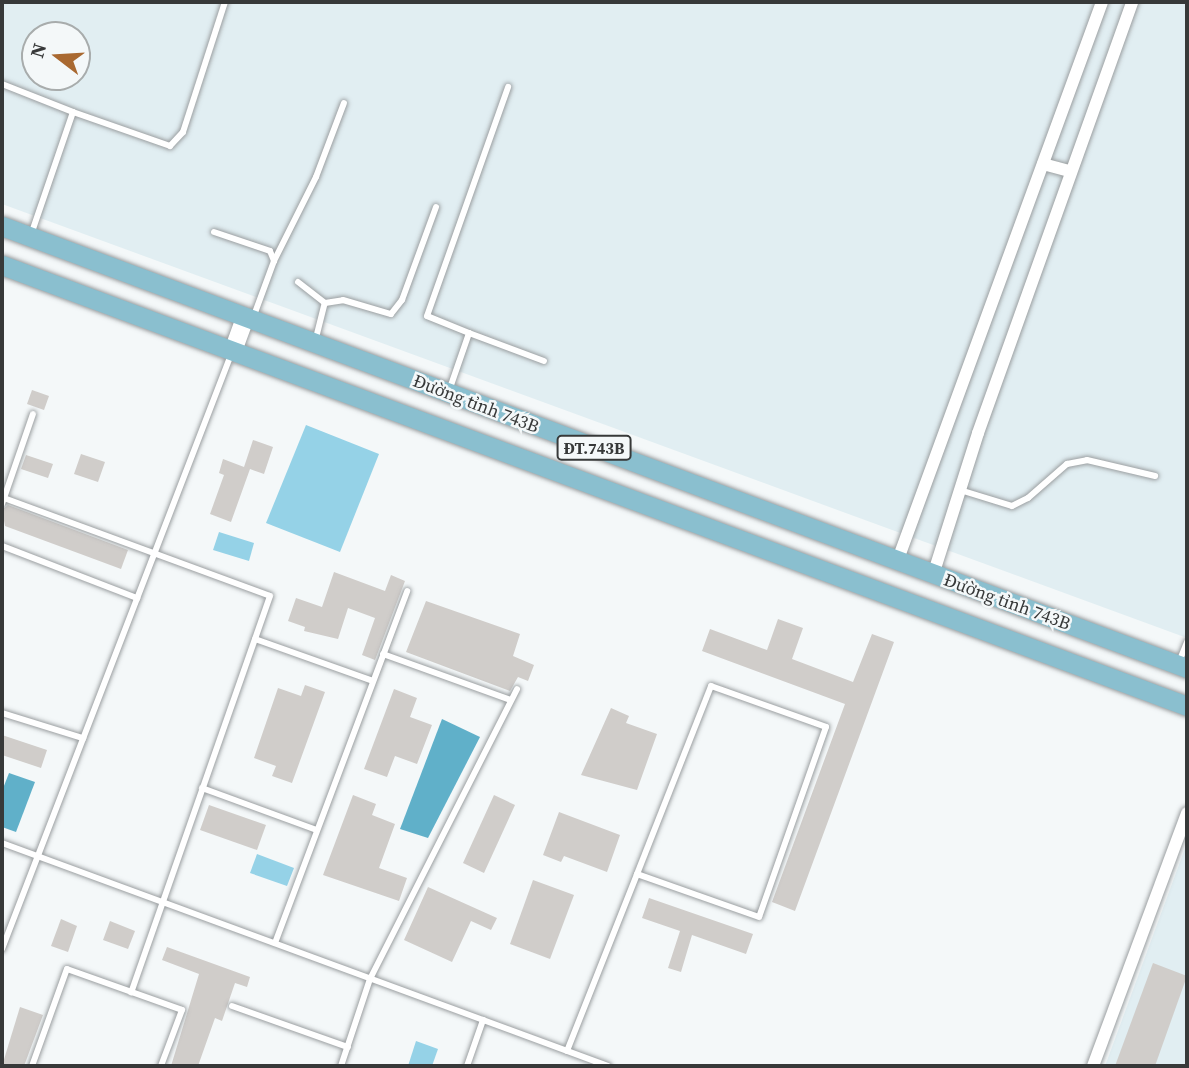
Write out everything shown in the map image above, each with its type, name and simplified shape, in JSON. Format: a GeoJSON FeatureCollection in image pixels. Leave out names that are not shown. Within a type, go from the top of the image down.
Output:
{"type":"FeatureCollection","features":[{"type":"Feature","properties":{"kind":"main road","name":"Đường tỉnh 743B"},"geometry":{"type":"LineString","coordinates":[[2,226],[897,562],[1183,666]]}},
{"type":"Feature","properties":{"kind":"main road","name":"Đường tỉnh 743B"},"geometry":{"type":"LineString","coordinates":[[2,265],[1187,706]]}},
{"type":"Feature","properties":{"kind":"main road"},"geometry":{"type":"LineString","coordinates":[[233,351],[249,319]]}},
{"type":"Feature","properties":{"kind":"street"},"geometry":{"type":"LineString","coordinates":[[897,562],[1102,2]]}},
{"type":"Feature","properties":{"kind":"street"},"geometry":{"type":"LineString","coordinates":[[933,575],[1070,171],[1132,2]]}},
{"type":"Feature","properties":{"kind":"street"},"geometry":{"type":"LineString","coordinates":[[1043,164],[1070,171]]}},
{"type":"Feature","properties":{"kind":"street"},"geometry":{"type":"LineString","coordinates":[[1093,1066],[1187,813]]}},
{"type":"Feature","properties":{"kind":"lane"},"geometry":{"type":"LineString","coordinates":[[2,84],[170,146],[183,132],[225,2]]}},
{"type":"Feature","properties":{"kind":"lane"},"geometry":{"type":"LineString","coordinates":[[508,87],[427,316],[544,361]]}},
{"type":"Feature","properties":{"kind":"lane"},"geometry":{"type":"LineString","coordinates":[[249,319],[274,261],[316,177],[344,103]]}},
{"type":"Feature","properties":{"kind":"lane"},"geometry":{"type":"LineString","coordinates":[[30,237],[73,111]]}},
{"type":"Feature","properties":{"kind":"lane"},"geometry":{"type":"LineString","coordinates":[[298,282],[325,303],[343,300],[391,314],[402,300],[436,207]]}},
{"type":"Feature","properties":{"kind":"lane"},"geometry":{"type":"LineString","coordinates":[[214,232],[270,251],[274,261]]}},
{"type":"Feature","properties":{"kind":"lane"},"geometry":{"type":"LineString","coordinates":[[315,344],[325,303]]}},
{"type":"Feature","properties":{"kind":"lane"},"geometry":{"type":"LineString","coordinates":[[448,393],[469,333]]}},
{"type":"Feature","properties":{"kind":"lane"},"geometry":{"type":"LineString","coordinates":[[2,949],[233,351]]}},
{"type":"Feature","properties":{"kind":"lane"},"geometry":{"type":"LineString","coordinates":[[33,414],[3,501],[270,596],[131,992]]}},
{"type":"Feature","properties":{"kind":"lane"},"geometry":{"type":"LineString","coordinates":[[960,490],[1012,506],[1028,498],[1067,464],[1087,460],[1155,476]]}},
{"type":"Feature","properties":{"kind":"lane"},"geometry":{"type":"LineString","coordinates":[[2,546],[137,598]]}},
{"type":"Feature","properties":{"kind":"lane"},"geometry":{"type":"LineString","coordinates":[[275,943],[407,591]]}},
{"type":"Feature","properties":{"kind":"lane"},"geometry":{"type":"LineString","coordinates":[[254,639],[373,681]]}},
{"type":"Feature","properties":{"kind":"lane"},"geometry":{"type":"LineString","coordinates":[[1183,666],[1187,642]]}},
{"type":"Feature","properties":{"kind":"lane"},"geometry":{"type":"LineString","coordinates":[[383,654],[511,700]]}},
{"type":"Feature","properties":{"kind":"lane"},"geometry":{"type":"LineString","coordinates":[[567,1051],[637,874],[712,686],[826,727],[759,917],[637,874]]}},
{"type":"Feature","properties":{"kind":"lane"},"geometry":{"type":"LineString","coordinates":[[341,1066],[370,979],[517,689]]}},
{"type":"Feature","properties":{"kind":"lane"},"geometry":{"type":"LineString","coordinates":[[2,713],[83,738]]}},
{"type":"Feature","properties":{"kind":"lane"},"geometry":{"type":"LineString","coordinates":[[202,788],[317,830]]}},
{"type":"Feature","properties":{"kind":"lane"},"geometry":{"type":"LineString","coordinates":[[2,843],[608,1066]]}},
{"type":"Feature","properties":{"kind":"lane"},"geometry":{"type":"LineString","coordinates":[[32,1066],[67,969],[181,1010],[161,1066]]}},
{"type":"Feature","properties":{"kind":"lane"},"geometry":{"type":"LineString","coordinates":[[232,1006],[348,1047]]}},
{"type":"Feature","properties":{"kind":"lane"},"geometry":{"type":"LineString","coordinates":[[467,1066],[483,1020]]}},
{"type":"Feature","properties":{"kind":"shaded area"},"geometry":{"type":"Polygon","coordinates":[[[2,2],[1187,2],[1187,638],[2,204],[2,2]]]}},
{"type":"Feature","properties":{"kind":"shaded area"},"geometry":{"type":"Polygon","coordinates":[[[306,425],[379,454],[340,552],[266,523],[306,425]]]}},
{"type":"Feature","properties":{"kind":"shaded area"},"geometry":{"type":"Polygon","coordinates":[[[219,532],[254,543],[249,561],[213,550],[219,532]]]}},
{"type":"Feature","properties":{"kind":"shaded area"},"geometry":{"type":"Polygon","coordinates":[[[442,719],[480,737],[428,838],[400,829],[442,719]]]}},
{"type":"Feature","properties":{"kind":"shaded area"},"geometry":{"type":"Polygon","coordinates":[[[9,773],[35,782],[16,832],[2,827],[2,791],[9,773]]]}},
{"type":"Feature","properties":{"kind":"shaded area"},"geometry":{"type":"Polygon","coordinates":[[[1187,843],[1187,1066],[1105,1066],[1187,843]]]}},
{"type":"Feature","properties":{"kind":"shaded area"},"geometry":{"type":"Polygon","coordinates":[[[257,854],[294,868],[287,886],[250,873],[257,854]]]}},
{"type":"Feature","properties":{"kind":"shaded area"},"geometry":{"type":"Polygon","coordinates":[[[416,1041],[438,1049],[432,1066],[408,1066],[416,1041]]]}},
{"type":"Feature","properties":{"kind":"building"},"geometry":{"type":"Polygon","coordinates":[[[32,390],[49,396],[44,410],[27,404],[32,390]]]}},
{"type":"Feature","properties":{"kind":"building"},"geometry":{"type":"Polygon","coordinates":[[[253,440],[273,447],[264,474],[250,469],[231,522],[210,514],[224,475],[219,473],[223,459],[244,467],[253,440]]]}},
{"type":"Feature","properties":{"kind":"building"},"geometry":{"type":"Polygon","coordinates":[[[81,454],[105,462],[98,482],[74,474],[81,454]]]}},
{"type":"Feature","properties":{"kind":"building"},"geometry":{"type":"Polygon","coordinates":[[[26,455],[53,464],[48,478],[21,469],[26,455]]]}},
{"type":"Feature","properties":{"kind":"building"},"geometry":{"type":"Polygon","coordinates":[[[8,505],[128,550],[121,569],[5,526],[2,510],[8,505]]]}},
{"type":"Feature","properties":{"kind":"building"},"geometry":{"type":"Polygon","coordinates":[[[334,572],[385,591],[391,575],[405,581],[375,660],[362,655],[375,618],[348,608],[338,639],[304,631],[305,627],[288,621],[296,598],[322,607],[334,572]]]}},
{"type":"Feature","properties":{"kind":"building"},"geometry":{"type":"Polygon","coordinates":[[[426,601],[520,634],[513,656],[534,665],[528,681],[518,677],[510,691],[406,652],[426,601]]]}},
{"type":"Feature","properties":{"kind":"building"},"geometry":{"type":"Polygon","coordinates":[[[778,619],[803,628],[792,659],[853,682],[872,634],[894,642],[795,911],[772,902],[845,704],[702,651],[710,629],[767,650],[778,619]]]}},
{"type":"Feature","properties":{"kind":"building"},"geometry":{"type":"Polygon","coordinates":[[[305,685],[325,692],[292,783],[272,776],[276,766],[254,758],[278,688],[301,696],[305,685]]]}},
{"type":"Feature","properties":{"kind":"building"},"geometry":{"type":"Polygon","coordinates":[[[394,689],[417,698],[410,717],[432,725],[417,764],[395,756],[387,777],[364,769],[394,689]]]}},
{"type":"Feature","properties":{"kind":"building"},"geometry":{"type":"Polygon","coordinates":[[[611,708],[629,716],[626,723],[657,734],[637,790],[581,775],[611,708]]]}},
{"type":"Feature","properties":{"kind":"building"},"geometry":{"type":"Polygon","coordinates":[[[2,735],[47,750],[41,768],[2,755],[2,735]]]}},
{"type":"Feature","properties":{"kind":"building"},"geometry":{"type":"Polygon","coordinates":[[[353,795],[376,804],[372,815],[395,824],[379,868],[407,878],[399,901],[323,875],[353,795]]]}},
{"type":"Feature","properties":{"kind":"building"},"geometry":{"type":"Polygon","coordinates":[[[494,795],[515,805],[484,873],[463,863],[494,795]]]}},
{"type":"Feature","properties":{"kind":"building"},"geometry":{"type":"Polygon","coordinates":[[[209,805],[266,825],[257,850],[200,830],[209,805]]]}},
{"type":"Feature","properties":{"kind":"building"},"geometry":{"type":"Polygon","coordinates":[[[559,812],[620,835],[607,872],[564,856],[561,862],[543,855],[559,812]]]}},
{"type":"Feature","properties":{"kind":"building"},"geometry":{"type":"Polygon","coordinates":[[[533,880],[574,895],[550,959],[510,944],[533,880]]]}},
{"type":"Feature","properties":{"kind":"building"},"geometry":{"type":"Polygon","coordinates":[[[428,887],[497,918],[491,930],[471,921],[452,962],[404,940],[428,887]]]}},
{"type":"Feature","properties":{"kind":"building"},"geometry":{"type":"Polygon","coordinates":[[[649,898],[753,934],[746,954],[692,935],[681,972],[668,968],[680,931],[642,918],[649,898]]]}},
{"type":"Feature","properties":{"kind":"building"},"geometry":{"type":"Polygon","coordinates":[[[61,919],[77,926],[68,952],[51,946],[61,919]]]}},
{"type":"Feature","properties":{"kind":"building"},"geometry":{"type":"Polygon","coordinates":[[[110,921],[135,931],[128,949],[103,940],[110,921]]]}},
{"type":"Feature","properties":{"kind":"building"},"geometry":{"type":"Polygon","coordinates":[[[167,947],[250,977],[247,987],[235,983],[222,1021],[215,1018],[198,1066],[171,1066],[199,974],[162,960],[167,947]]]}},
{"type":"Feature","properties":{"kind":"building"},"geometry":{"type":"Polygon","coordinates":[[[1153,963],[1187,976],[1155,1066],[1115,1066],[1153,963]]]}},
{"type":"Feature","properties":{"kind":"building"},"geometry":{"type":"Polygon","coordinates":[[[20,1007],[43,1015],[24,1066],[2,1066],[20,1007]]]}}]}
